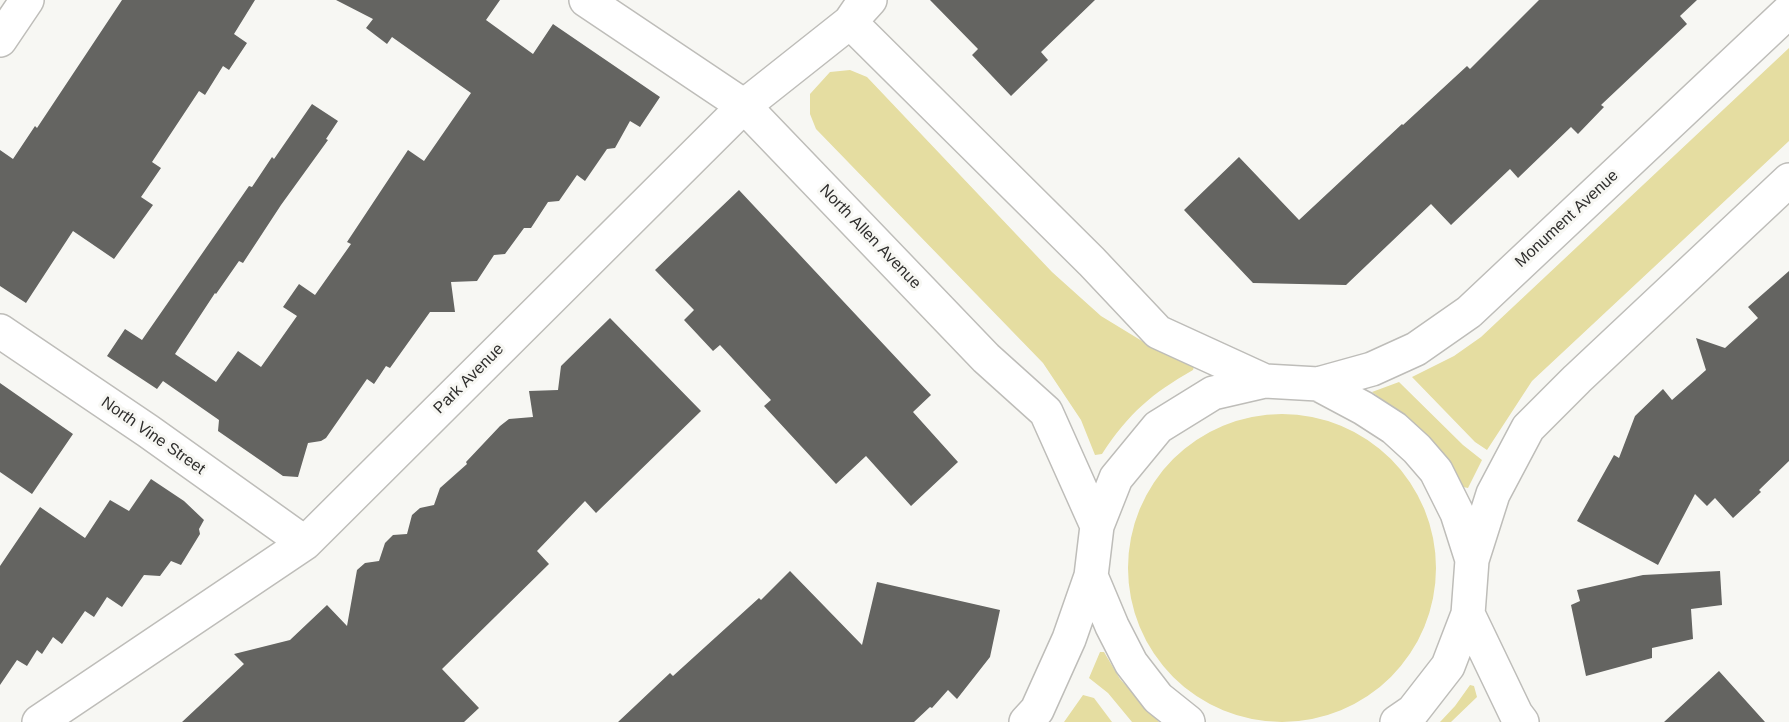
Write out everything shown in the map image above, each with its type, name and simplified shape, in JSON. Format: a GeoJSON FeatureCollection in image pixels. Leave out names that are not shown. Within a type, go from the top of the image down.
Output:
{"type":"FeatureCollection","features":[{"type":"Feature","properties":{"kind":"street"},"geometry":{"type":"LineString","coordinates":[[0,40],[27,0]]}},
{"type":"Feature","properties":{"kind":"street","name":"North Allen Avenue"},"geometry":{"type":"LineString","coordinates":[[586,0],[744,106],[986,358],[1046,412],[1097,526]]}},
{"type":"Feature","properties":{"kind":"street"},"geometry":{"type":"LineString","coordinates":[[862,8],[1158,332],[1265,381]]}},
{"type":"Feature","properties":{"kind":"street","name":"Park Avenue"},"geometry":{"type":"LineString","coordinates":[[39,722],[304,543],[744,106],[862,8]]}},
{"type":"Feature","properties":{"kind":"street","name":"Monument Avenue"},"geometry":{"type":"LineString","coordinates":[[1318,384],[1372,369],[1416,349],[1469,312],[1789,11]]}},
{"type":"Feature","properties":{"kind":"street"},"geometry":{"type":"LineString","coordinates":[[1397,722],[1413,711],[1448,666],[1468,614],[1472,560],[1493,494],[1528,428],[1789,180]]}},
{"type":"Feature","properties":{"kind":"street","name":"North Vine Street"},"geometry":{"type":"LineString","coordinates":[[0,331],[148,431],[304,543]]}},
{"type":"Feature","properties":{"kind":"street"},"geometry":{"type":"LineString","coordinates":[[1026,722],[1037,710],[1069,639],[1091,576],[1097,526],[1116,478],[1158,427],[1213,393],[1265,381],[1318,384],[1363,408],[1394,428],[1436,471],[1457,513],[1472,560]]}},
{"type":"Feature","properties":{"kind":"street"},"geometry":{"type":"LineString","coordinates":[[1091,576],[1112,626],[1131,663],[1158,698],[1188,722]]}},
{"type":"Feature","properties":{"kind":"street"},"geometry":{"type":"LineString","coordinates":[[1468,614],[1515,714],[1522,722]]}},
{"type":"Feature","properties":{"kind":"shaded area"},"geometry":{"type":"Polygon","coordinates":[[[1789,48],[1789,141],[1532,381],[1487,450],[1475,442],[1412,377],[1454,356],[1481,337],[1789,48]]]}},
{"type":"Feature","properties":{"kind":"shaded area"},"geometry":{"type":"Polygon","coordinates":[[[850,70],[867,77],[1052,272],[1101,316],[1142,341],[1194,367],[1193,370],[1165,387],[1142,406],[1122,427],[1102,454],[1095,455],[1081,420],[1043,363],[816,129],[810,114],[810,94],[830,72],[850,70]]]}},
{"type":"Feature","properties":{"kind":"shaded area"},"geometry":{"type":"Polygon","coordinates":[[[1399,382],[1463,445],[1482,460],[1468,488],[1463,487],[1444,457],[1423,434],[1372,392],[1399,382]]]}},
{"type":"Feature","properties":{"kind":"shaded area"},"geometry":{"type":"Polygon","coordinates":[[[1282,414],[1312,417],[1341,426],[1367,440],[1391,459],[1410,483],[1424,509],[1433,538],[1436,568],[1433,598],[1424,627],[1410,653],[1391,677],[1367,696],[1341,710],[1312,719],[1282,722],[1252,719],[1223,710],[1197,696],[1173,677],[1154,653],[1140,627],[1131,598],[1128,568],[1131,538],[1140,509],[1154,483],[1173,459],[1197,440],[1223,426],[1252,417],[1282,414]]]}},
{"type":"Feature","properties":{"kind":"shaded area"},"geometry":{"type":"Polygon","coordinates":[[[1100,652],[1104,652],[1120,679],[1159,722],[1132,722],[1108,693],[1089,678],[1100,652]]]}},
{"type":"Feature","properties":{"kind":"shaded area"},"geometry":{"type":"Polygon","coordinates":[[[1470,685],[1474,686],[1477,697],[1451,722],[1440,722],[1455,706],[1470,685]]]}},
{"type":"Feature","properties":{"kind":"shaded area"},"geometry":{"type":"Polygon","coordinates":[[[1083,695],[1094,698],[1112,722],[1064,722],[1083,695]]]}},
{"type":"Feature","properties":{"kind":"building"},"geometry":{"type":"Polygon","coordinates":[[[122,0],[255,0],[234,34],[247,43],[229,70],[223,66],[205,95],[199,91],[152,162],[161,168],[141,197],[153,205],[114,259],[73,231],[26,303],[0,286],[0,150],[13,159],[35,126],[37,128],[122,0]]]}},
{"type":"Feature","properties":{"kind":"building"},"geometry":{"type":"Polygon","coordinates":[[[336,0],[500,0],[486,20],[533,54],[553,24],[660,97],[640,127],[630,121],[615,148],[607,149],[585,181],[577,175],[559,201],[548,202],[531,228],[524,228],[505,254],[494,255],[477,281],[451,282],[455,312],[430,312],[390,368],[386,366],[374,384],[367,379],[326,438],[308,443],[298,477],[283,476],[218,431],[219,420],[163,381],[157,389],[107,356],[125,329],[142,340],[249,186],[252,187],[272,157],[274,159],[312,104],[338,121],[326,139],[328,140],[243,263],[239,261],[215,293],[175,354],[216,382],[238,351],[261,367],[297,316],[283,307],[299,284],[315,295],[351,244],[347,242],[408,150],[424,161],[471,93],[392,37],[387,44],[366,28],[373,19],[336,0]]]}},
{"type":"Feature","properties":{"kind":"building"},"geometry":{"type":"Polygon","coordinates":[[[930,0],[1095,0],[1041,52],[1048,60],[1011,96],[972,55],[978,49],[930,0]]]}},
{"type":"Feature","properties":{"kind":"building"},"geometry":{"type":"Polygon","coordinates":[[[1539,0],[1697,0],[1680,16],[1687,24],[1601,105],[1604,107],[1578,134],[1571,127],[1518,178],[1510,169],[1451,225],[1431,204],[1346,285],[1253,283],[1184,210],[1239,157],[1299,220],[1467,66],[1470,69],[1539,0]]]}},
{"type":"Feature","properties":{"kind":"building"},"geometry":{"type":"Polygon","coordinates":[[[739,190],[931,395],[913,412],[958,462],[911,506],[866,456],[836,484],[764,406],[771,400],[720,345],[713,351],[684,320],[694,310],[655,270],[739,190]]]}},
{"type":"Feature","properties":{"kind":"building"},"geometry":{"type":"Polygon","coordinates":[[[1789,271],[1789,461],[1733,518],[1715,498],[1707,506],[1695,494],[1658,565],[1577,521],[1614,455],[1619,458],[1635,416],[1663,389],[1672,400],[1706,370],[1696,338],[1725,348],[1758,318],[1748,307],[1789,271]]]}},
{"type":"Feature","properties":{"kind":"building"},"geometry":{"type":"Polygon","coordinates":[[[610,318],[701,411],[596,513],[585,501],[537,551],[549,564],[442,669],[479,708],[464,722],[182,722],[244,664],[234,654],[290,640],[327,605],[347,626],[357,570],[365,563],[379,561],[385,543],[393,535],[407,534],[412,515],[420,508],[434,505],[440,488],[467,464],[466,462],[500,426],[509,419],[533,417],[529,391],[558,390],[561,366],[610,318]]]}},
{"type":"Feature","properties":{"kind":"building"},"geometry":{"type":"Polygon","coordinates":[[[0,383],[73,434],[32,494],[0,472],[0,383]]]}},
{"type":"Feature","properties":{"kind":"building"},"geometry":{"type":"Polygon","coordinates":[[[151,479],[184,501],[204,520],[199,529],[200,534],[181,565],[171,561],[160,576],[144,575],[122,607],[107,597],[94,617],[85,611],[62,644],[53,637],[42,654],[37,650],[27,666],[17,660],[0,685],[0,566],[40,507],[85,538],[110,500],[129,511],[151,479]]]}},
{"type":"Feature","properties":{"kind":"building"},"geometry":{"type":"Polygon","coordinates":[[[790,571],[862,645],[877,582],[1000,610],[990,657],[957,699],[948,690],[932,708],[930,707],[914,722],[618,722],[670,673],[673,676],[759,598],[761,600],[790,571]]]}},
{"type":"Feature","properties":{"kind":"building"},"geometry":{"type":"Polygon","coordinates":[[[1720,571],[1722,605],[1691,609],[1693,639],[1652,648],[1652,658],[1586,676],[1571,605],[1580,601],[1577,590],[1643,575],[1720,571]]]}},
{"type":"Feature","properties":{"kind":"building"},"geometry":{"type":"Polygon","coordinates":[[[1719,671],[1765,722],[1664,722],[1719,671]]]}}]}
